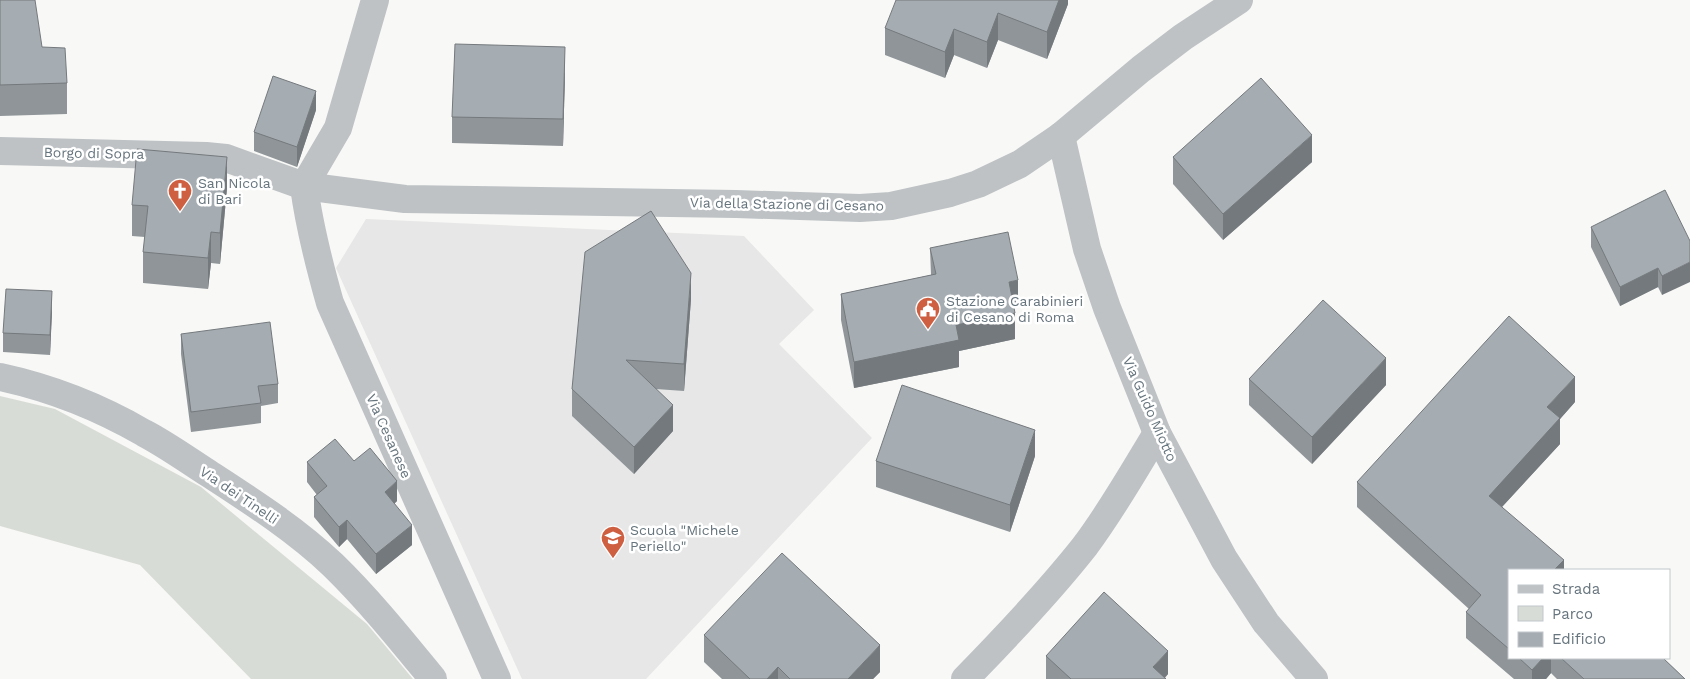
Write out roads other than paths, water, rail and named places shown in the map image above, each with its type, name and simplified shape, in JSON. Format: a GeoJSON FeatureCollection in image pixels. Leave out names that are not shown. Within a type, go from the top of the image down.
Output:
{"type":"FeatureCollection","features":[{"type":"Feature","properties":{"kind":"street"},"geometry":{"type":"LineString","coordinates":[[304,186],[338,128],[375,0]]}},
{"type":"Feature","properties":{"kind":"street","name":"Via della Stazione di Cesano"},"geometry":{"type":"LineString","coordinates":[[304,186],[406,199],[736,204],[860,208],[891,206],[925,200],[978,184],[1020,164],[1062,136],[1163,51],[1239,0]]}},
{"type":"Feature","properties":{"kind":"street","name":"Via Guido Miotto"},"geometry":{"type":"LineString","coordinates":[[1062,136],[1087,249],[1107,308],[1157,433],[1224,559],[1266,623],[1314,679]]}},
{"type":"Feature","properties":{"kind":"street","name":"Borgo di Sopra"},"geometry":{"type":"LineString","coordinates":[[0,150],[226,158],[304,186]]}},
{"type":"Feature","properties":{"kind":"street","name":"Via Cesanese"},"geometry":{"type":"LineString","coordinates":[[304,186],[315,249],[330,303],[497,679]]}},
{"type":"Feature","properties":{"kind":"street","name":"Via dei Tinelli"},"geometry":{"type":"LineString","coordinates":[[0,377],[60,394],[118,418],[146,433],[259,506],[333,565],[378,613],[433,679]]}},
{"type":"Feature","properties":{"kind":"street"},"geometry":{"type":"LineString","coordinates":[[965,679],[1032,610],[1086,545],[1121,494],[1157,433]]}},
{"type":"Feature","properties":{"kind":"place","name":"San Nicola di Bari"},"geometry":{"type":"Point","coordinates":[180,212]}},
{"type":"Feature","properties":{"kind":"place","name":"Stazione Carabinieri di Cesano di Roma"},"geometry":{"type":"Point","coordinates":[928,330]}},
{"type":"Feature","properties":{"kind":"place","name":"Scuola \"Michele Periello\""},"geometry":{"type":"Point","coordinates":[613,559]}}]}
